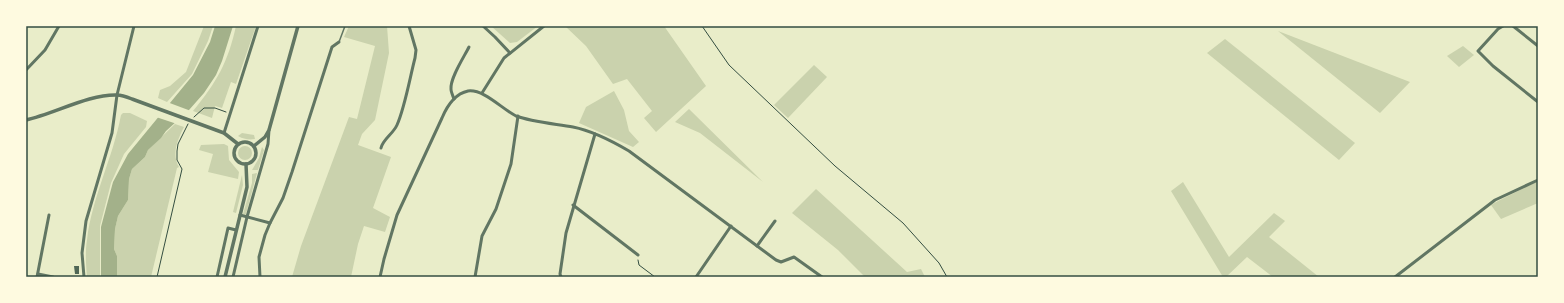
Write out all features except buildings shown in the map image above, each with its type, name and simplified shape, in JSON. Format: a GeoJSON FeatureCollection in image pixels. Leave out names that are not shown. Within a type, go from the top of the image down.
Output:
{"type":"FeatureCollection","features":[{"type":"Feature","properties":{"kind":"street"},"geometry":{"type":"LineString","coordinates":[[26,70],[45,50],[58,26]]}},
{"type":"Feature","properties":{"kind":"street"},"geometry":{"type":"LineString","coordinates":[[84,277],[83,244],[86,221],[112,133],[117,95],[134,26]]}},
{"type":"Feature","properties":{"kind":"street"},"geometry":{"type":"LineString","coordinates":[[224,133],[258,26]]}},
{"type":"Feature","properties":{"kind":"street"},"geometry":{"type":"LineString","coordinates":[[254,146],[266,137],[269,130],[298,26]]}},
{"type":"Feature","properties":{"kind":"street"},"geometry":{"type":"LineString","coordinates":[[381,148],[382,144],[398,124],[415,58],[416,50],[409,26]]}},
{"type":"Feature","properties":{"kind":"street"},"geometry":{"type":"LineString","coordinates":[[483,26],[510,53]]}},
{"type":"Feature","properties":{"kind":"street"},"geometry":{"type":"LineString","coordinates":[[482,93],[501,62],[544,26]]}},
{"type":"Feature","properties":{"kind":"street"},"geometry":{"type":"LineString","coordinates":[[1502,26],[1478,51],[1493,66],[1538,102]]}},
{"type":"Feature","properties":{"kind":"street"},"geometry":{"type":"LineString","coordinates":[[1514,26],[1538,46]]}},
{"type":"Feature","properties":{"kind":"street"},"geometry":{"type":"LineString","coordinates":[[260,277],[259,257],[265,236],[283,198],[332,47],[340,42]]}},
{"type":"Feature","properties":{"kind":"street"},"geometry":{"type":"LineString","coordinates":[[454,99],[451,88],[462,59],[469,47]]}},
{"type":"Feature","properties":{"kind":"street"},"geometry":{"type":"LineString","coordinates":[[380,277],[390,235],[404,199],[445,111],[454,99],[463,93],[476,91],[482,93],[504,109],[518,116],[575,127],[611,141],[629,151],[776,260],[781,262],[794,257],[822,277]]}},
{"type":"Feature","properties":{"kind":"street"},"geometry":{"type":"LineString","coordinates":[[26,120],[41,117],[95,98],[117,95],[224,133],[238,144]]}},
{"type":"Feature","properties":{"kind":"street"},"geometry":{"type":"LineString","coordinates":[[475,277],[482,236],[496,209],[511,164],[518,116]]}},
{"type":"Feature","properties":{"kind":"street"},"geometry":{"type":"LineString","coordinates":[[233,277],[247,217],[268,144],[269,130]]}},
{"type":"Feature","properties":{"kind":"street"},"geometry":{"type":"LineString","coordinates":[[561,277],[560,274],[566,233],[595,134]]}},
{"type":"Feature","properties":{"kind":"street"},"geometry":{"type":"LineString","coordinates":[[248,142],[254,146],[256,150],[255,157],[250,163],[240,163],[235,158],[234,151],[238,144],[248,142]]}},
{"type":"Feature","properties":{"kind":"street"},"geometry":{"type":"LineString","coordinates":[[225,277],[247,187],[246,164]]}},
{"type":"Feature","properties":{"kind":"street"},"geometry":{"type":"LineString","coordinates":[[1395,277],[1495,200],[1538,180]]}},
{"type":"Feature","properties":{"kind":"street"},"geometry":{"type":"LineString","coordinates":[[573,205],[638,255]]}},
{"type":"Feature","properties":{"kind":"street"},"geometry":{"type":"LineString","coordinates":[[49,215],[37,275],[53,277]]}},
{"type":"Feature","properties":{"kind":"street"},"geometry":{"type":"LineString","coordinates":[[240,215],[270,223]]}},
{"type":"Feature","properties":{"kind":"street"},"geometry":{"type":"LineString","coordinates":[[757,246],[775,221]]}},
{"type":"Feature","properties":{"kind":"street"},"geometry":{"type":"LineString","coordinates":[[696,277],[731,226]]}},
{"type":"Feature","properties":{"kind":"street"},"geometry":{"type":"LineString","coordinates":[[217,277],[228,228],[236,230]]}},
{"type":"Feature","properties":{"kind":"lane"},"geometry":{"type":"LineString","coordinates":[[340,42],[345,26]]}},
{"type":"Feature","properties":{"kind":"path"},"geometry":{"type":"LineString","coordinates":[[702,26],[729,65],[835,166],[903,223],[939,263],[947,277]]}},
{"type":"Feature","properties":{"kind":"path"},"geometry":{"type":"LineString","coordinates":[[157,277],[182,169],[177,160],[177,151],[184,129],[204,108],[215,108],[231,113]]}},
{"type":"Feature","properties":{"kind":"path"},"geometry":{"type":"LineString","coordinates":[[638,255],[639,265],[655,277]]}},
{"type":"Feature","properties":{"kind":"shaded area"},"geometry":{"type":"Polygon","coordinates":[[[204,26],[213,26],[208,41],[192,74],[167,102],[158,98],[160,90],[170,86],[186,72],[204,26]]]}},
{"type":"Feature","properties":{"kind":"shaded area"},"geometry":{"type":"Polygon","coordinates":[[[215,26],[233,26],[216,75],[204,93],[189,110],[166,131],[148,150],[145,157],[132,169],[129,179],[128,200],[118,216],[115,229],[114,249],[117,256],[117,277],[101,277],[101,227],[113,182],[128,154],[193,75],[210,42],[215,26]]]}},
{"type":"Feature","properties":{"kind":"shaded area"},"geometry":{"type":"Polygon","coordinates":[[[236,26],[256,26],[236,84],[231,82],[222,108],[215,106],[212,118],[193,111],[215,81],[225,61],[236,26]]]}},
{"type":"Feature","properties":{"kind":"shaded area"},"geometry":{"type":"Polygon","coordinates":[[[349,26],[387,26],[389,53],[375,120],[362,134],[358,145],[391,157],[373,208],[390,217],[385,232],[364,226],[358,244],[351,277],[292,277],[301,246],[349,117],[357,119],[375,46],[344,37],[349,26]]]}},
{"type":"Feature","properties":{"kind":"shaded area"},"geometry":{"type":"Polygon","coordinates":[[[491,26],[538,26],[517,42],[510,43],[491,26]]]}},
{"type":"Feature","properties":{"kind":"shaded area"},"geometry":{"type":"Polygon","coordinates":[[[565,26],[664,26],[706,86],[656,132],[644,118],[652,111],[627,79],[613,84],[586,46],[565,26]]]}},
{"type":"Feature","properties":{"kind":"shaded area"},"geometry":{"type":"Polygon","coordinates":[[[1278,31],[1410,82],[1380,113],[1278,31]]]}},
{"type":"Feature","properties":{"kind":"shaded area"},"geometry":{"type":"Polygon","coordinates":[[[1225,39],[1355,143],[1339,160],[1207,53],[1225,39]]]}},
{"type":"Feature","properties":{"kind":"shaded area"},"geometry":{"type":"Polygon","coordinates":[[[1463,46],[1474,55],[1459,67],[1447,56],[1463,46]]]}},
{"type":"Feature","properties":{"kind":"shaded area"},"geometry":{"type":"Polygon","coordinates":[[[814,65],[827,77],[788,118],[774,105],[814,65]]]}},
{"type":"Feature","properties":{"kind":"shaded area"},"geometry":{"type":"Polygon","coordinates":[[[614,91],[624,110],[629,131],[639,142],[633,147],[579,123],[586,107],[614,91]]]}},
{"type":"Feature","properties":{"kind":"shaded area"},"geometry":{"type":"Polygon","coordinates":[[[689,109],[763,182],[700,133],[675,122],[689,109]]]}},
{"type":"Feature","properties":{"kind":"shaded area"},"geometry":{"type":"Polygon","coordinates":[[[123,113],[130,113],[147,121],[146,127],[124,154],[111,183],[100,226],[100,277],[87,277],[86,249],[93,208],[113,147],[121,115],[123,113]]]}},
{"type":"Feature","properties":{"kind":"shaded area"},"geometry":{"type":"Polygon","coordinates":[[[175,124],[184,127],[175,152],[179,167],[177,168],[151,277],[117,277],[117,256],[114,249],[115,229],[118,216],[128,200],[129,179],[132,169],[145,157],[148,150],[175,124]]]}},
{"type":"Feature","properties":{"kind":"shaded area"},"geometry":{"type":"Polygon","coordinates":[[[242,133],[254,135],[255,139],[246,139],[238,136],[242,133]]]}},
{"type":"Feature","properties":{"kind":"shaded area"},"geometry":{"type":"Polygon","coordinates":[[[224,144],[228,146],[229,160],[239,172],[238,179],[208,172],[213,154],[199,150],[201,145],[224,144]]]}},
{"type":"Feature","properties":{"kind":"shaded area"},"geometry":{"type":"Polygon","coordinates":[[[245,146],[250,148],[252,153],[250,158],[245,160],[240,158],[238,153],[240,148],[245,146]]]}},
{"type":"Feature","properties":{"kind":"shaded area"},"geometry":{"type":"Polygon","coordinates":[[[262,147],[264,150],[258,170],[252,170],[259,158],[262,147]]]}},
{"type":"Feature","properties":{"kind":"shaded area"},"geometry":{"type":"Polygon","coordinates":[[[257,173],[245,215],[243,214],[252,183],[252,174],[257,173]]]}},
{"type":"Feature","properties":{"kind":"shaded area"},"geometry":{"type":"Polygon","coordinates":[[[242,175],[243,185],[236,213],[233,212],[242,175]]]}},
{"type":"Feature","properties":{"kind":"shaded area"},"geometry":{"type":"Polygon","coordinates":[[[1538,181],[1538,203],[1501,219],[1491,205],[1538,181]]]}},
{"type":"Feature","properties":{"kind":"shaded area"},"geometry":{"type":"Polygon","coordinates":[[[1183,182],[1229,257],[1274,213],[1285,221],[1269,237],[1319,277],[1273,277],[1247,257],[1226,277],[1223,277],[1171,191],[1183,182]]]}},
{"type":"Feature","properties":{"kind":"shaded area"},"geometry":{"type":"Polygon","coordinates":[[[816,189],[907,272],[921,269],[925,277],[865,277],[838,250],[792,213],[816,189]]]}},
{"type":"Feature","properties":{"kind":"pier"},"geometry":{"type":"Polygon","coordinates":[[[167,102],[191,111],[177,124],[156,117],[167,102]]]}}]}
